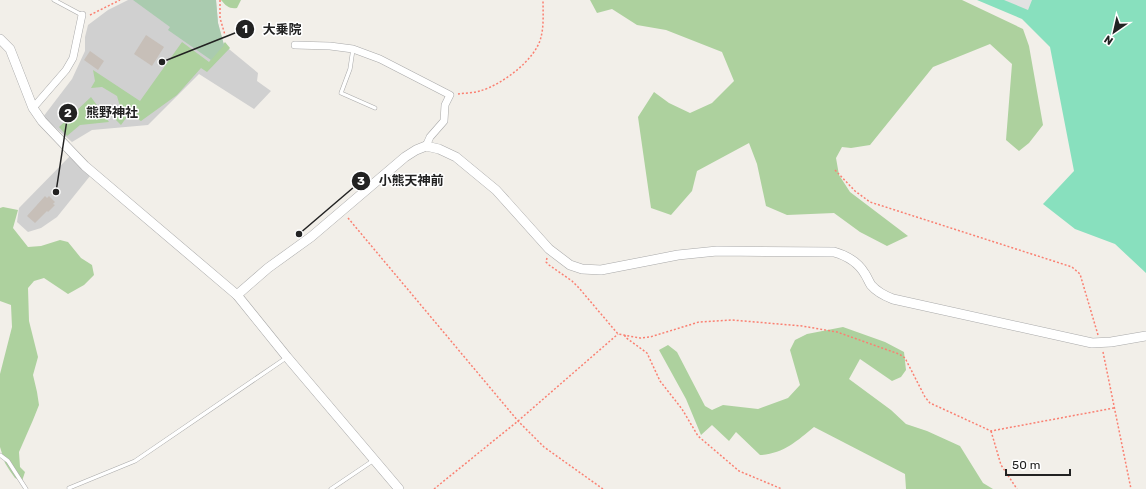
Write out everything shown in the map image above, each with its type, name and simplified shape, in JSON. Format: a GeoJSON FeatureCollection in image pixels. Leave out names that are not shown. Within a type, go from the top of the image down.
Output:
{"type":"FeatureCollection","features":[{"type":"Feature","properties":{"kind":"street"},"geometry":{"type":"LineString","coordinates":[[33,108],[66,70],[73,58],[82,15]]}},
{"type":"Feature","properties":{"kind":"street"},"geometry":{"type":"LineString","coordinates":[[0,39],[10,49],[33,108],[42,121],[85,166],[237,295],[287,357],[399,489]]}},
{"type":"Feature","properties":{"kind":"street"},"geometry":{"type":"LineString","coordinates":[[295,45],[330,46],[353,49],[380,59],[450,95],[444,105],[444,121],[430,137],[426,146]]}},
{"type":"Feature","properties":{"kind":"street"},"geometry":{"type":"LineString","coordinates":[[237,295],[268,268],[311,237],[410,153],[426,146],[439,149],[456,157],[496,190],[552,251],[570,265],[582,269],[601,270],[678,255],[717,251],[834,252],[845,255],[858,263],[871,285],[876,290],[893,299],[1092,343],[1101,344],[1146,336]]}},
{"type":"Feature","properties":{"kind":"lane"},"geometry":{"type":"LineString","coordinates":[[54,0],[82,15]]}},
{"type":"Feature","properties":{"kind":"lane"},"geometry":{"type":"LineString","coordinates":[[353,49],[350,69],[341,93],[375,108]]}},
{"type":"Feature","properties":{"kind":"lane"},"geometry":{"type":"LineString","coordinates":[[69,488],[136,462],[287,357]]}},
{"type":"Feature","properties":{"kind":"lane"},"geometry":{"type":"LineString","coordinates":[[0,456],[8,460],[26,489]]}},
{"type":"Feature","properties":{"kind":"lane"},"geometry":{"type":"LineString","coordinates":[[331,489],[375,460]]}},
{"type":"Feature","properties":{"kind":"path"},"geometry":{"type":"LineString","coordinates":[[82,15],[88,16],[120,0]]}},
{"type":"Feature","properties":{"kind":"path"},"geometry":{"type":"LineString","coordinates":[[220,0],[220,18],[225,35]]}},
{"type":"Feature","properties":{"kind":"path"},"geometry":{"type":"LineString","coordinates":[[450,95],[480,91],[497,84],[531,56],[541,37],[543,0]]}},
{"type":"Feature","properties":{"kind":"path"},"geometry":{"type":"LineString","coordinates":[[835,170],[855,190],[870,202],[1072,267],[1080,274],[1101,344],[1131,489]]}},
{"type":"Feature","properties":{"kind":"path"},"geometry":{"type":"LineString","coordinates":[[342,210],[518,421],[544,447],[603,489]]}},
{"type":"Feature","properties":{"kind":"path"},"geometry":{"type":"LineString","coordinates":[[552,251],[546,259],[548,265],[572,281],[618,334],[650,337],[699,322],[732,320],[802,326],[837,332],[900,354],[905,358],[925,397],[930,403],[991,431],[1114,408]]}},
{"type":"Feature","properties":{"kind":"path"},"geometry":{"type":"LineString","coordinates":[[434,489],[518,421],[618,334]]}},
{"type":"Feature","properties":{"kind":"path"},"geometry":{"type":"LineString","coordinates":[[625,335],[625,337],[647,353],[660,381],[682,409],[698,436],[739,471],[782,489]]}},
{"type":"Feature","properties":{"kind":"path"},"geometry":{"type":"LineString","coordinates":[[991,431],[1001,464],[1017,489]]}},
{"type":"Feature","properties":{"kind":"shaded area"},"geometry":{"type":"Polygon","coordinates":[[[128,0],[216,0],[218,23],[224,45],[258,73],[257,81],[271,91],[254,109],[199,74],[148,125],[92,130],[72,142],[43,117],[72,79],[85,51],[85,37],[88,25],[108,10],[128,0]]]}},
{"type":"Feature","properties":{"kind":"shaded area"},"geometry":{"type":"Polygon","coordinates":[[[1004,0],[1032,0],[1028,10],[1004,0]]]}},
{"type":"Feature","properties":{"kind":"shaded area"},"geometry":{"type":"Polygon","coordinates":[[[70,156],[90,176],[57,217],[41,228],[28,232],[17,222],[19,208],[70,156]]]}},
{"type":"Feature","properties":{"kind":"green space"},"geometry":{"type":"Polygon","coordinates":[[[133,0],[216,0],[218,23],[224,45],[211,60],[168,30],[170,27],[133,0]]]}},
{"type":"Feature","properties":{"kind":"green space"},"geometry":{"type":"Polygon","coordinates":[[[221,0],[241,0],[237,8],[232,8],[228,7],[221,0]]]}},
{"type":"Feature","properties":{"kind":"green space"},"geometry":{"type":"Polygon","coordinates":[[[590,0],[962,0],[1023,29],[1029,46],[1043,125],[1029,143],[1019,151],[1006,140],[1012,64],[990,44],[933,67],[870,145],[851,148],[842,147],[836,158],[839,175],[850,192],[908,236],[887,246],[860,232],[834,213],[787,215],[766,206],[757,164],[749,143],[697,171],[692,191],[671,215],[651,208],[638,117],[654,92],[669,103],[690,113],[712,103],[734,81],[722,52],[666,30],[637,25],[612,9],[597,13],[590,0]]]}},
{"type":"Feature","properties":{"kind":"green space"},"geometry":{"type":"Polygon","coordinates":[[[977,0],[1146,0],[1146,273],[1115,244],[1075,229],[1043,204],[1074,171],[1050,47],[1022,19],[977,0]]]}},
{"type":"Feature","properties":{"kind":"green space"},"geometry":{"type":"Polygon","coordinates":[[[182,42],[209,62],[225,42],[230,48],[207,72],[201,68],[177,95],[141,121],[129,114],[121,125],[115,119],[121,110],[117,96],[102,87],[91,88],[95,81],[93,70],[140,101],[182,42]]]}},
{"type":"Feature","properties":{"kind":"green space"},"geometry":{"type":"Polygon","coordinates":[[[91,97],[109,122],[80,125],[67,136],[59,127],[91,97]]]}},
{"type":"Feature","properties":{"kind":"green space"},"geometry":{"type":"Polygon","coordinates":[[[3,207],[18,210],[13,228],[28,247],[41,246],[60,240],[68,242],[81,258],[92,265],[94,275],[84,285],[68,294],[44,278],[34,281],[28,288],[29,321],[38,357],[33,375],[39,405],[19,452],[20,467],[25,472],[22,481],[15,478],[10,471],[5,463],[0,447],[0,374],[12,327],[11,305],[0,301],[0,208],[3,207]]]}},
{"type":"Feature","properties":{"kind":"green space"},"geometry":{"type":"Polygon","coordinates":[[[843,327],[885,342],[904,352],[906,370],[901,377],[892,381],[860,359],[849,379],[891,410],[906,424],[927,431],[960,446],[983,483],[993,489],[906,489],[905,474],[814,427],[789,446],[776,452],[760,455],[736,432],[729,441],[712,425],[701,435],[686,399],[659,350],[668,345],[677,352],[705,406],[712,410],[723,405],[758,409],[788,398],[800,385],[790,350],[795,340],[807,334],[843,327]]]}},
{"type":"Feature","properties":{"kind":"building"},"geometry":{"type":"Polygon","coordinates":[[[146,35],[164,47],[152,66],[134,54],[146,35]]]}},
{"type":"Feature","properties":{"kind":"building"},"geometry":{"type":"Polygon","coordinates":[[[90,51],[104,61],[98,70],[84,60],[90,51]]]}},
{"type":"Feature","properties":{"kind":"building"},"geometry":{"type":"Polygon","coordinates":[[[45,196],[47,198],[49,196],[55,202],[53,204],[55,205],[35,223],[27,216],[45,196]]]}},
{"type":"Feature","properties":{"kind":"place","name":"大乗院"},"geometry":{"type":"Point","coordinates":[162,62]}},
{"type":"Feature","properties":{"kind":"place","name":"熊野神社"},"geometry":{"type":"Point","coordinates":[56,192]}},
{"type":"Feature","properties":{"kind":"place","name":"小熊天神前"},"geometry":{"type":"Point","coordinates":[299,234]}}]}
